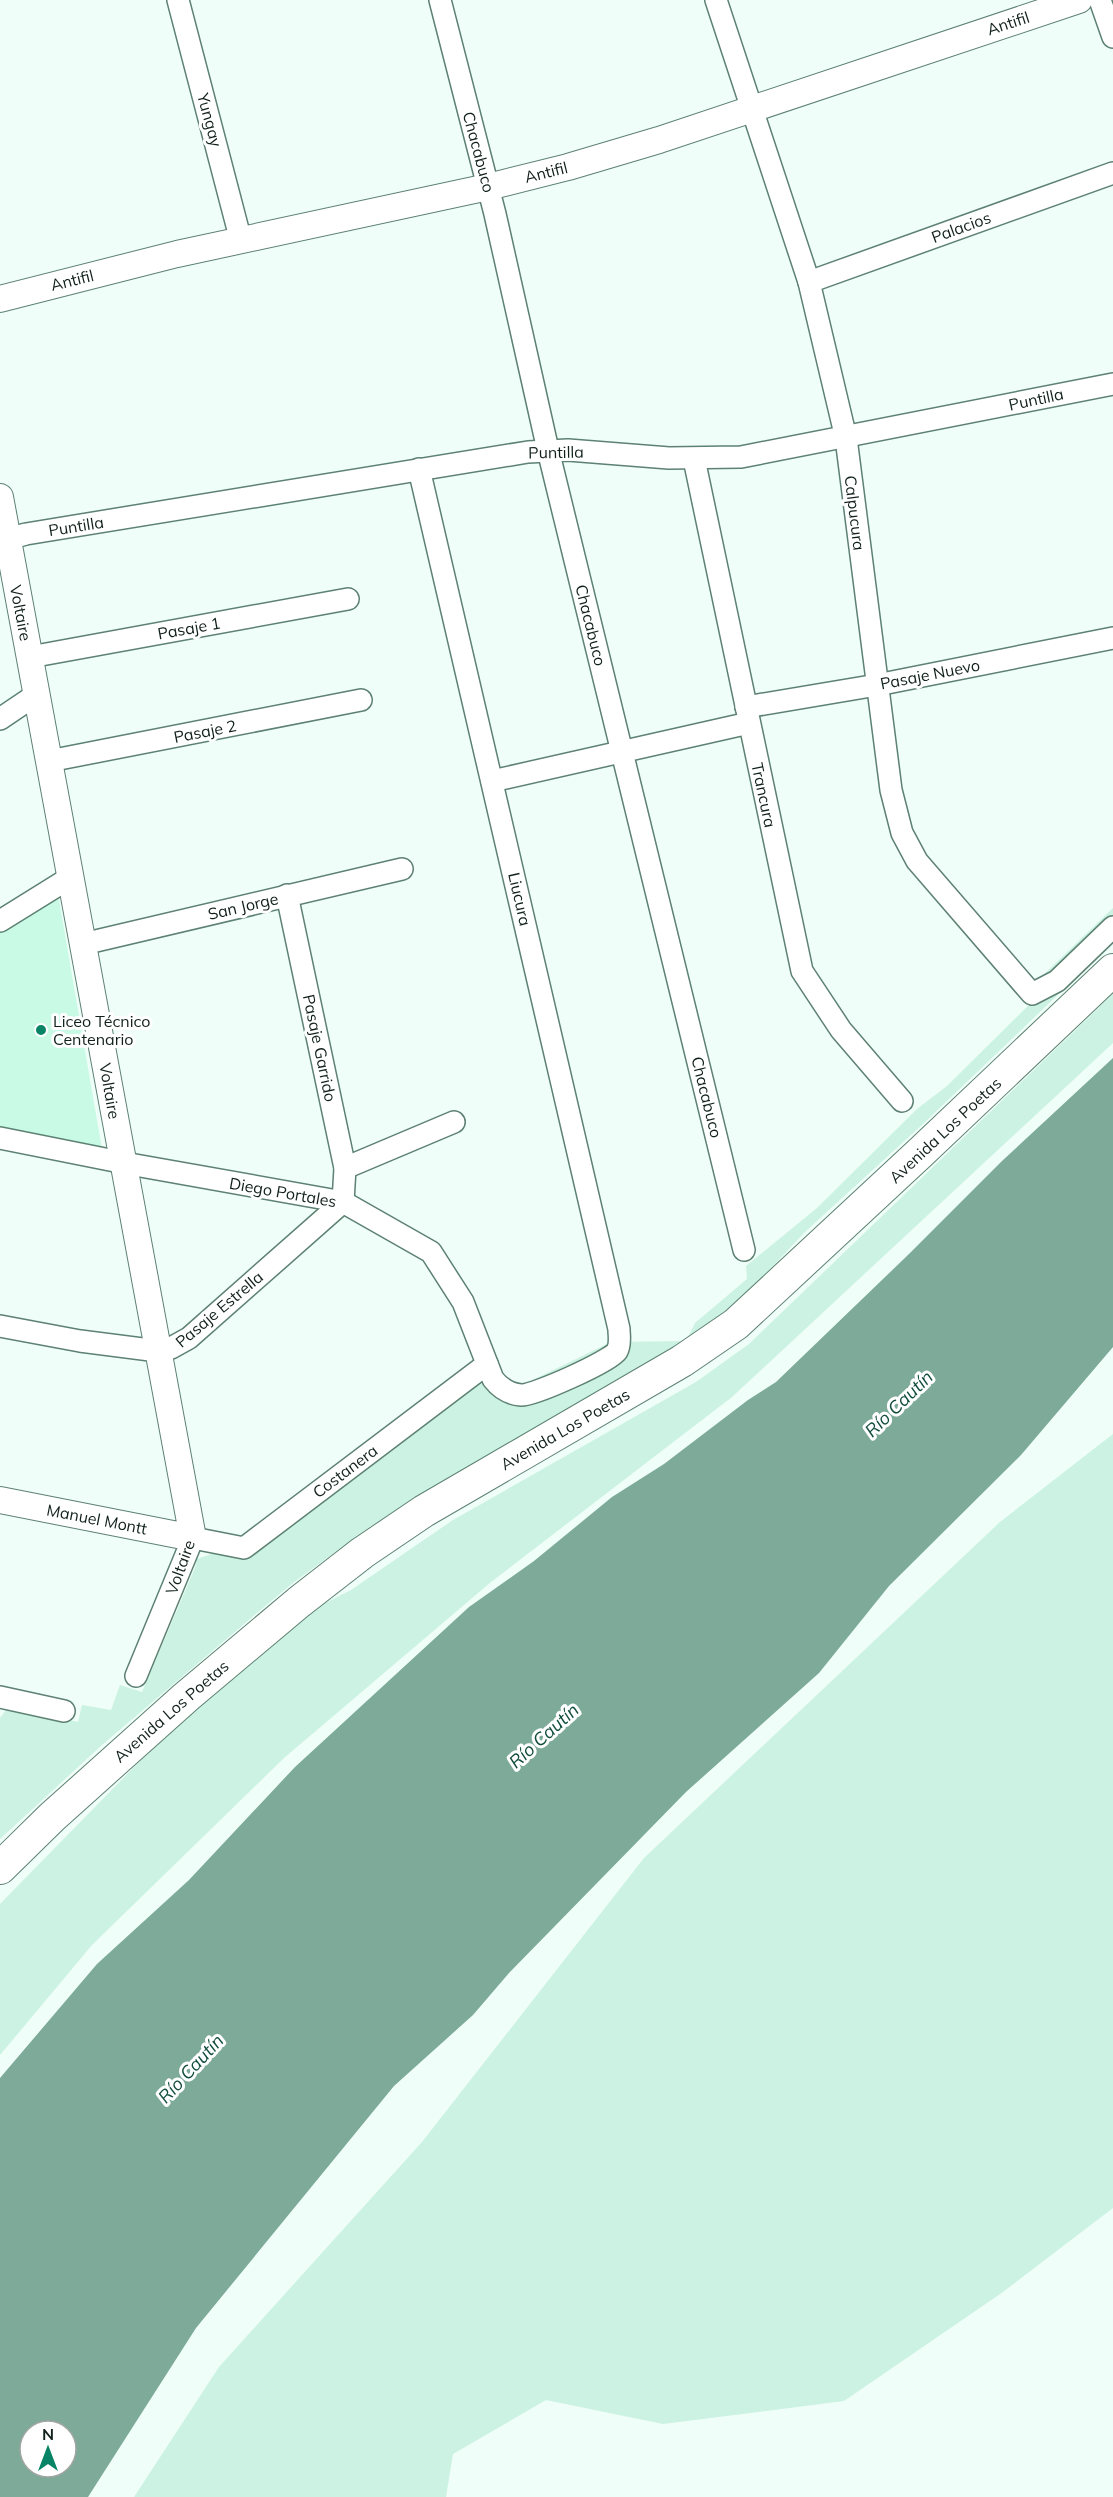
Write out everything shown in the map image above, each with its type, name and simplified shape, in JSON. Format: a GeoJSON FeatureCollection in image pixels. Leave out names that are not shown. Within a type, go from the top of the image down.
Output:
{"type":"FeatureCollection","features":[{"type":"Feature","properties":{"kind":"main road","name":"Avenida Los Poetas"},"geometry":{"type":"LineString","coordinates":[[0,1868],[52,1817],[186,1697],[362,1552],[424,1511],[682,1361],[736,1324],[921,1153],[1113,970]]}},
{"type":"Feature","properties":{"kind":"street","name":"Yungay"},"geometry":{"type":"LineString","coordinates":[[178,0],[241,241]]}},
{"type":"Feature","properties":{"kind":"street","name":"Chacabuco"},"geometry":{"type":"LineString","coordinates":[[440,0],[488,187],[548,450],[744,1250]]}},
{"type":"Feature","properties":{"kind":"street","name":"Calpucura"},"geometry":{"type":"LineString","coordinates":[[716,0],[809,282],[846,438],[895,812],[909,847],[926,874],[1032,994],[1057,981],[1113,927]]}},
{"type":"Feature","properties":{"kind":"street","name":"Antifil"},"geometry":{"type":"LineString","coordinates":[[0,299],[113,269],[488,187],[614,154],[1079,0]]}},
{"type":"Feature","properties":{"kind":"street"},"geometry":{"type":"LineString","coordinates":[[1101,0],[1113,37]]}},
{"type":"Feature","properties":{"kind":"street","name":"Palacios"},"geometry":{"type":"LineString","coordinates":[[809,282],[1113,173]]}},
{"type":"Feature","properties":{"kind":"street","name":"Puntilla"},"geometry":{"type":"LineString","coordinates":[[4,540],[26,534],[548,450],[694,459],[741,457],[1113,384]]}},
{"type":"Feature","properties":{"kind":"street","name":"Trancura"},"geometry":{"type":"LineString","coordinates":[[694,459],[802,971],[841,1030],[902,1101]]}},
{"type":"Feature","properties":{"kind":"street","name":"Liucura"},"geometry":{"type":"LineString","coordinates":[[419,470],[619,1329]]}},
{"type":"Feature","properties":{"kind":"street","name":"Voltaire"},"geometry":{"type":"LineString","coordinates":[[0,497],[4,540],[30,657],[193,1538],[136,1676]]}},
{"type":"Feature","properties":{"kind":"street","name":"Pasaje 1"},"geometry":{"type":"LineString","coordinates":[[30,657],[348,599]]}},
{"type":"Feature","properties":{"kind":"street","name":"Pasaje Nuevo"},"geometry":{"type":"LineString","coordinates":[[492,781],[622,753],[748,715],[877,685],[1113,638]]}},
{"type":"Feature","properties":{"kind":"street"},"geometry":{"type":"LineString","coordinates":[[0,719],[37,694]]}},
{"type":"Feature","properties":{"kind":"street","name":"Pasaje 2"},"geometry":{"type":"LineString","coordinates":[[49,761],[361,700]]}},
{"type":"Feature","properties":{"kind":"street","name":"San Jorge"},"geometry":{"type":"LineString","coordinates":[[83,944],[402,869]]}},
{"type":"Feature","properties":{"kind":"street"},"geometry":{"type":"LineString","coordinates":[[0,921],[71,877]]}},
{"type":"Feature","properties":{"kind":"street","name":"Pasaje Garrido"},"geometry":{"type":"LineString","coordinates":[[287,895],[345,1168],[343,1202]]}},
{"type":"Feature","properties":{"kind":"street","name":"Diego Portales"},"geometry":{"type":"LineString","coordinates":[[345,1168],[454,1122]]}},
{"type":"Feature","properties":{"kind":"street","name":"Diego Portales"},"geometry":{"type":"LineString","coordinates":[[0,1138],[343,1202],[431,1252],[463,1302],[493,1379],[506,1390],[521,1395],[535,1393],[612,1358],[620,1344],[619,1329]]}},
{"type":"Feature","properties":{"kind":"street","name":"Pasaje Estrella"},"geometry":{"type":"LineString","coordinates":[[0,1326],[80,1341],[158,1351],[171,1348],[189,1338],[343,1202]]}},
{"type":"Feature","properties":{"kind":"street","name":"Costanera"},"geometry":{"type":"LineString","coordinates":[[193,1538],[244,1548],[487,1364]]}},
{"type":"Feature","properties":{"kind":"street","name":"Manuel Montt"},"geometry":{"type":"LineString","coordinates":[[0,1500],[193,1538]]}},
{"type":"Feature","properties":{"kind":"street"},"geometry":{"type":"LineString","coordinates":[[0,1697],[64,1711]]}},
{"type":"Feature","properties":{"kind":"shaded area","name":"Liceo Técnico Centenario"},"geometry":{"type":"Polygon","coordinates":[[[58,894],[102,1149],[0,1128],[0,932],[58,894]]]}},
{"type":"Feature","properties":{"kind":"shaded area"},"geometry":{"type":"Polygon","coordinates":[[[1113,908],[1113,942],[924,1123],[805,1232],[755,1285],[703,1333],[371,1526],[294,1582],[258,1612],[102,1745],[0,1839],[0,1718],[9,1706],[78,1722],[82,1705],[111,1710],[120,1685],[142,1692],[197,1559],[217,1552],[251,1556],[491,1369],[504,1394],[611,1342],[686,1341],[695,1323],[747,1279],[746,1266],[817,1208],[917,1109],[947,1086],[1044,990],[1036,982],[1113,908]]]}},
{"type":"Feature","properties":{"kind":"shaded area"},"geometry":{"type":"Polygon","coordinates":[[[1113,994],[1113,1043],[732,1397],[491,1582],[284,1758],[92,1945],[0,2055],[0,1904],[190,1710],[295,1618],[351,1590],[453,1520],[696,1382],[749,1344],[1113,994]]]}},
{"type":"Feature","properties":{"kind":"shaded area"},"geometry":{"type":"Polygon","coordinates":[[[1113,1434],[1113,2208],[1003,2292],[844,2401],[663,2424],[546,2400],[453,2454],[446,2497],[134,2497],[219,2367],[422,2142],[644,1858],[1000,1522],[1113,1434]]]}},
{"type":"Feature","properties":{"kind":"water","name":"Río Cautín"},"geometry":{"type":"Polygon","coordinates":[[[1113,1058],[1113,1347],[1021,1455],[889,1586],[819,1673],[686,1792],[509,1973],[473,2015],[394,2086],[196,2328],[88,2497],[0,2497],[0,2078],[97,1964],[189,1880],[295,1767],[469,1607],[534,1561],[612,1497],[664,1464],[748,1400],[776,1382],[1002,1161],[1113,1058]]]}},
{"type":"Feature","properties":{"kind":"place","name":"Liceo Técnico Centenario"},"geometry":{"type":"Point","coordinates":[41,1030]}}]}
